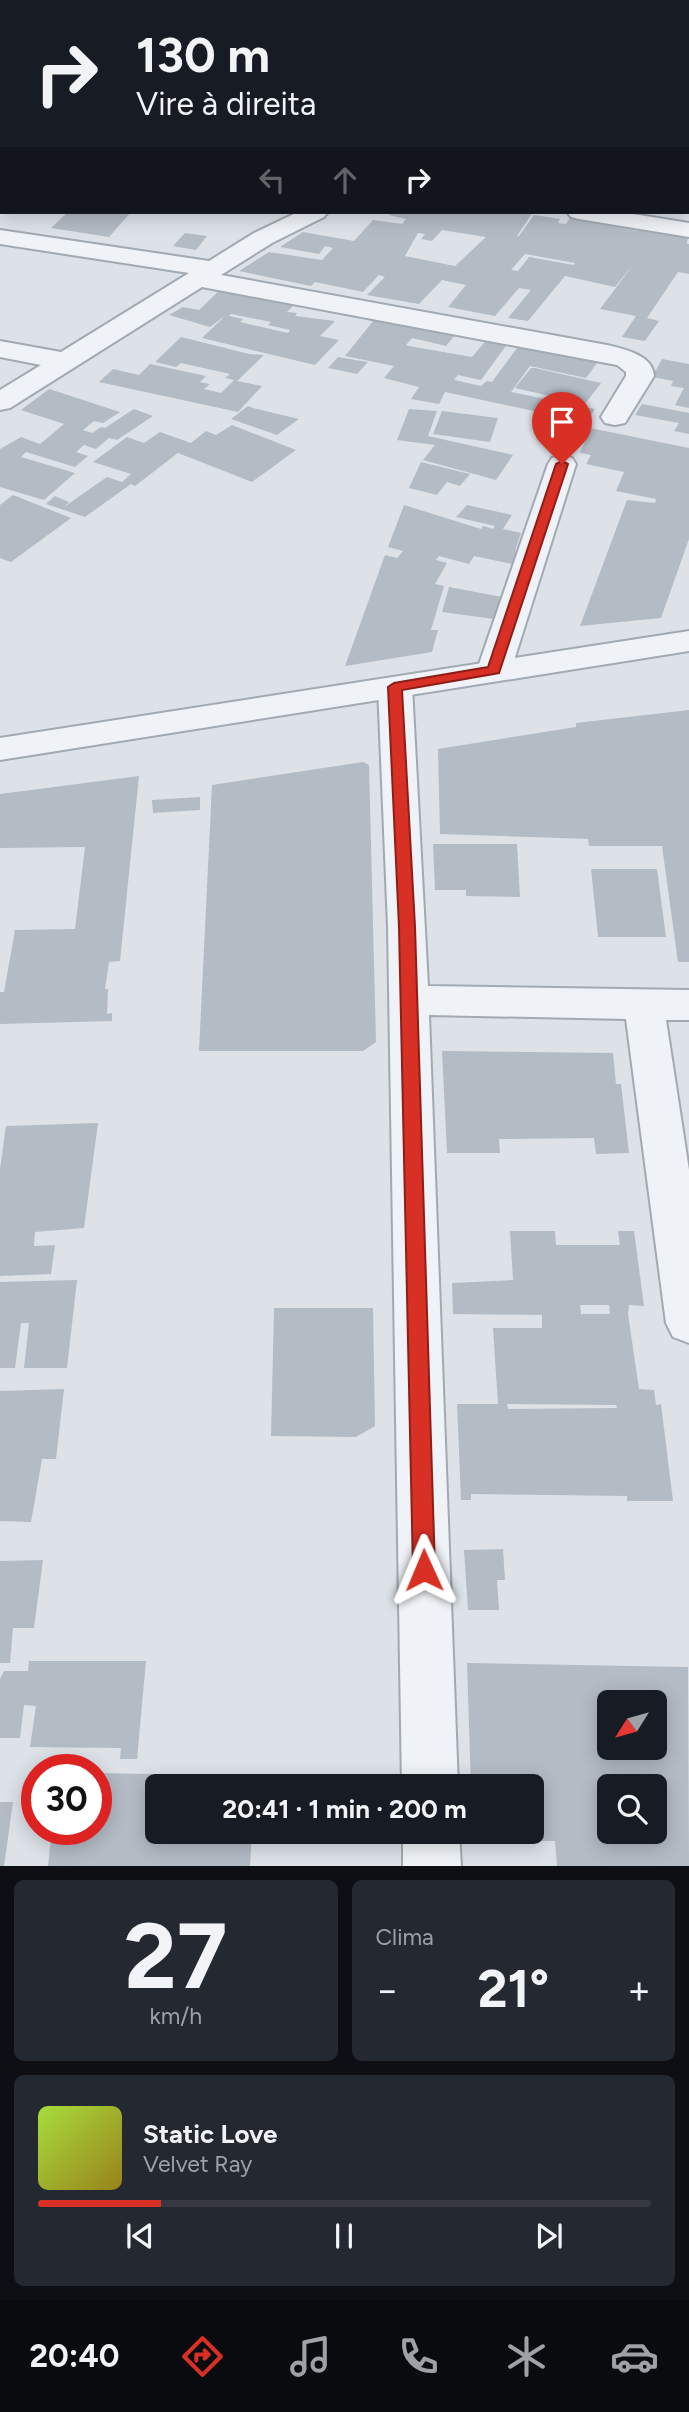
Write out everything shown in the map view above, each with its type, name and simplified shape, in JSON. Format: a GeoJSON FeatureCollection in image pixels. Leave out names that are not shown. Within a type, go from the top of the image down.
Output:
{"type":"FeatureCollection","features":[{"type":"Feature","properties":{"kind":"street"},"geometry":{"type":"LineString","coordinates":[[0,402],[263,238],[312,214]]}},
{"type":"Feature","properties":{"kind":"street"},"geometry":{"type":"LineString","coordinates":[[591,214],[682,229]]}},
{"type":"Feature","properties":{"kind":"street"},"geometry":{"type":"LineString","coordinates":[[0,237],[206,274],[607,353],[626,359],[640,369],[640,376],[615,417]]}},
{"type":"Feature","properties":{"kind":"street"},"geometry":{"type":"LineString","coordinates":[[0,349],[66,361]]}},
{"type":"Feature","properties":{"kind":"street"},"geometry":{"type":"LineString","coordinates":[[494,670],[562,464]]}},
{"type":"Feature","properties":{"kind":"street"},"geometry":{"type":"LineString","coordinates":[[0,749],[689,641]]}},
{"type":"Feature","properties":{"kind":"street"},"geometry":{"type":"LineString","coordinates":[[394,687],[409,1000],[430,1774]]}},
{"type":"Feature","properties":{"kind":"street"},"geometry":{"type":"LineString","coordinates":[[409,1000],[689,1005]]}},
{"type":"Feature","properties":{"kind":"street"},"geometry":{"type":"LineString","coordinates":[[644,1005],[689,1322]]}},
{"type":"Feature","properties":{"kind":"street"},"geometry":{"type":"LineString","coordinates":[[431,1844],[432,1866]]}},
{"type":"Feature","properties":{"kind":"building"},"geometry":{"type":"Polygon","coordinates":[[[66,214],[129,214],[109,237],[51,228],[66,214]]]}},
{"type":"Feature","properties":{"kind":"building"},"geometry":{"type":"Polygon","coordinates":[[[532,214],[517,236],[534,215],[560,219],[558,223],[566,224],[572,214],[579,214],[616,220],[611,226],[638,231],[642,223],[689,230],[689,274],[678,272],[647,318],[659,321],[645,341],[622,337],[636,316],[600,309],[633,265],[615,287],[565,276],[528,321],[508,318],[531,290],[519,288],[495,316],[448,307],[466,285],[442,280],[419,304],[367,295],[385,277],[379,275],[363,292],[315,282],[311,286],[239,271],[269,252],[322,260],[333,248],[325,246],[319,254],[280,247],[303,232],[354,241],[373,220],[402,224],[406,219],[389,215],[532,214]],[[442,230],[432,241],[421,239],[425,234],[418,233],[405,256],[455,266],[486,237],[442,230]],[[525,254],[511,270],[518,271],[529,257],[574,265],[575,263],[525,254]]]}},
{"type":"Feature","properties":{"kind":"building"},"geometry":{"type":"Polygon","coordinates":[[[185,233],[207,236],[196,250],[173,246],[185,233]]]}},
{"type":"Feature","properties":{"kind":"building"},"geometry":{"type":"Polygon","coordinates":[[[221,289],[295,304],[287,312],[297,313],[295,316],[335,321],[320,336],[339,340],[315,365],[202,338],[225,316],[210,327],[169,315],[183,307],[199,310],[221,289]],[[231,314],[229,316],[243,319],[240,322],[288,333],[290,330],[268,325],[271,322],[231,314]]]}},
{"type":"Feature","properties":{"kind":"building"},"geometry":{"type":"Polygon","coordinates":[[[374,313],[460,329],[446,346],[412,338],[406,345],[409,346],[472,357],[490,336],[511,339],[481,380],[458,375],[454,380],[481,386],[487,381],[492,382],[522,341],[600,359],[586,378],[530,366],[511,392],[595,409],[585,424],[592,425],[590,428],[689,448],[689,539],[661,618],[580,626],[627,500],[655,503],[656,499],[616,491],[624,472],[586,464],[591,455],[580,453],[587,437],[548,429],[557,416],[445,392],[439,404],[411,399],[419,387],[384,378],[394,366],[345,356],[374,320],[369,319],[374,313]]]}},
{"type":"Feature","properties":{"kind":"building"},"geometry":{"type":"Polygon","coordinates":[[[181,337],[249,354],[264,355],[237,381],[262,386],[238,412],[99,382],[113,369],[139,375],[150,364],[206,376],[200,382],[210,384],[204,389],[221,393],[234,380],[225,378],[230,374],[181,363],[176,367],[155,362],[181,337]]]}},
{"type":"Feature","properties":{"kind":"building"},"geometry":{"type":"Polygon","coordinates":[[[338,357],[368,362],[357,374],[328,368],[338,357]]]}},
{"type":"Feature","properties":{"kind":"building"},"geometry":{"type":"Polygon","coordinates":[[[662,359],[689,364],[689,408],[675,405],[684,388],[671,386],[673,381],[652,377],[662,359]]]}},
{"type":"Feature","properties":{"kind":"building"},"geometry":{"type":"Polygon","coordinates":[[[531,368],[601,383],[585,404],[515,388],[531,368]]]}},
{"type":"Feature","properties":{"kind":"building"},"geometry":{"type":"Polygon","coordinates":[[[49,389],[120,412],[103,423],[94,421],[83,430],[92,433],[101,427],[105,428],[134,409],[153,416],[117,440],[109,438],[96,449],[84,445],[76,452],[88,456],[75,467],[26,452],[21,457],[75,473],[44,500],[0,487],[0,449],[21,437],[40,444],[64,424],[21,410],[49,389]]]}},
{"type":"Feature","properties":{"kind":"building"},"geometry":{"type":"Polygon","coordinates":[[[642,404],[689,413],[689,434],[674,431],[679,423],[635,415],[642,404]]]}},
{"type":"Feature","properties":{"kind":"building"},"geometry":{"type":"Polygon","coordinates":[[[248,406],[299,419],[277,435],[231,419],[248,406]]]}},
{"type":"Feature","properties":{"kind":"building"},"geometry":{"type":"Polygon","coordinates":[[[409,409],[437,411],[428,436],[513,455],[496,480],[423,460],[435,445],[397,440],[409,409]]]}},
{"type":"Feature","properties":{"kind":"building"},"geometry":{"type":"Polygon","coordinates":[[[442,411],[498,418],[490,442],[433,434],[442,411]]]}},
{"type":"Feature","properties":{"kind":"building"},"geometry":{"type":"Polygon","coordinates":[[[232,425],[296,450],[252,482],[178,453],[135,486],[131,484],[85,517],[46,504],[55,496],[69,502],[64,507],[107,477],[122,482],[131,474],[93,462],[127,437],[144,443],[160,432],[191,443],[206,431],[216,435],[232,425]]]}},
{"type":"Feature","properties":{"kind":"building"},"geometry":{"type":"Polygon","coordinates":[[[421,462],[470,474],[460,486],[447,482],[437,495],[409,488],[421,462]]]}},
{"type":"Feature","properties":{"kind":"building"},"geometry":{"type":"Polygon","coordinates":[[[13,495],[71,518],[11,562],[0,558],[0,505],[13,495]]]}},
{"type":"Feature","properties":{"kind":"building"},"geometry":{"type":"Polygon","coordinates":[[[404,505],[481,529],[483,526],[493,529],[495,526],[456,517],[467,505],[512,515],[503,529],[521,533],[515,551],[519,552],[513,564],[474,556],[469,564],[439,556],[436,560],[447,563],[435,584],[444,586],[431,630],[438,630],[432,652],[345,666],[385,555],[397,558],[403,551],[388,547],[404,505]]]}},
{"type":"Feature","properties":{"kind":"building"},"geometry":{"type":"Polygon","coordinates":[[[449,587],[502,597],[494,619],[442,612],[449,587]]]}},
{"type":"Feature","properties":{"kind":"building"},"geometry":{"type":"Polygon","coordinates":[[[689,710],[689,962],[678,962],[662,846],[589,846],[588,839],[440,834],[438,749],[576,727],[576,723],[689,710]]]}},
{"type":"Feature","properties":{"kind":"building"},"geometry":{"type":"Polygon","coordinates":[[[363,762],[369,765],[376,1042],[363,1051],[199,1051],[212,785],[363,762]]]}},
{"type":"Feature","properties":{"kind":"building"},"geometry":{"type":"Polygon","coordinates":[[[139,776],[120,961],[109,962],[105,989],[108,989],[107,1014],[112,1013],[112,1021],[0,1024],[0,992],[4,992],[15,930],[75,929],[85,847],[0,848],[0,794],[139,776]]]}},
{"type":"Feature","properties":{"kind":"building"},"geometry":{"type":"Polygon","coordinates":[[[200,797],[200,810],[153,813],[152,800],[200,797]]]}},
{"type":"Feature","properties":{"kind":"building"},"geometry":{"type":"Polygon","coordinates":[[[433,844],[517,844],[520,897],[466,896],[466,890],[435,890],[433,844]]]}},
{"type":"Feature","properties":{"kind":"building"},"geometry":{"type":"Polygon","coordinates":[[[591,869],[657,869],[666,937],[598,937],[591,869]]]}},
{"type":"Feature","properties":{"kind":"building"},"geometry":{"type":"Polygon","coordinates":[[[442,1051],[613,1053],[616,1084],[621,1084],[629,1153],[596,1154],[594,1138],[499,1139],[500,1153],[447,1153],[442,1051]]]}},
{"type":"Feature","properties":{"kind":"building"},"geometry":{"type":"Polygon","coordinates":[[[98,1123],[84,1228],[35,1232],[34,1246],[55,1245],[51,1274],[0,1276],[0,1169],[6,1126],[98,1123]]]}},
{"type":"Feature","properties":{"kind":"building"},"geometry":{"type":"Polygon","coordinates":[[[510,1231],[555,1231],[556,1245],[620,1245],[618,1231],[634,1231],[644,1306],[629,1305],[628,1314],[639,1389],[654,1390],[656,1405],[661,1404],[673,1501],[627,1501],[627,1496],[471,1494],[471,1500],[461,1500],[457,1404],[498,1404],[493,1328],[542,1328],[542,1315],[453,1314],[452,1283],[513,1280],[510,1231]],[[580,1305],[581,1314],[610,1314],[609,1305],[580,1305]],[[507,1404],[508,1409],[617,1408],[616,1405],[507,1404]]]}},
{"type":"Feature","properties":{"kind":"building"},"geometry":{"type":"Polygon","coordinates":[[[77,1280],[67,1368],[24,1368],[29,1323],[21,1323],[15,1368],[0,1368],[0,1282],[77,1280]]]}},
{"type":"Feature","properties":{"kind":"building"},"geometry":{"type":"Polygon","coordinates":[[[274,1308],[373,1308],[375,1426],[356,1437],[271,1436],[274,1308]]]}},
{"type":"Feature","properties":{"kind":"building"},"geometry":{"type":"Polygon","coordinates":[[[64,1389],[56,1459],[42,1459],[31,1522],[0,1521],[0,1391],[64,1389]]]}},
{"type":"Feature","properties":{"kind":"building"},"geometry":{"type":"Polygon","coordinates":[[[503,1549],[505,1580],[497,1580],[499,1610],[468,1610],[464,1550],[503,1549]]]}},
{"type":"Feature","properties":{"kind":"building"},"geometry":{"type":"Polygon","coordinates":[[[43,1560],[34,1628],[13,1628],[10,1663],[0,1663],[0,1561],[43,1560]]]}},
{"type":"Feature","properties":{"kind":"building"},"geometry":{"type":"Polygon","coordinates":[[[29,1661],[146,1661],[137,1759],[120,1759],[121,1748],[30,1747],[36,1706],[24,1705],[20,1738],[0,1738],[0,1679],[4,1671],[28,1671],[29,1661]]]}},
{"type":"Feature","properties":{"kind":"building"},"geometry":{"type":"Polygon","coordinates":[[[467,1663],[688,1667],[689,1866],[557,1866],[555,1841],[544,1841],[544,1774],[471,1774],[467,1663]]]}},
{"type":"Feature","properties":{"kind":"building"},"geometry":{"type":"Polygon","coordinates":[[[112,1773],[148,1774],[145,1774],[145,1844],[251,1844],[250,1866],[48,1866],[50,1845],[112,1845],[112,1773]]]}},
{"type":"Feature","properties":{"kind":"building"},"geometry":{"type":"Polygon","coordinates":[[[0,1802],[13,1802],[4,1866],[0,1866],[0,1802]]]}},
{"type":"Feature","properties":{"kind":"route"},"geometry":{"type":"LineString","coordinates":[[424,1570],[407,927],[394,687],[494,670],[562,464]]}}]}
